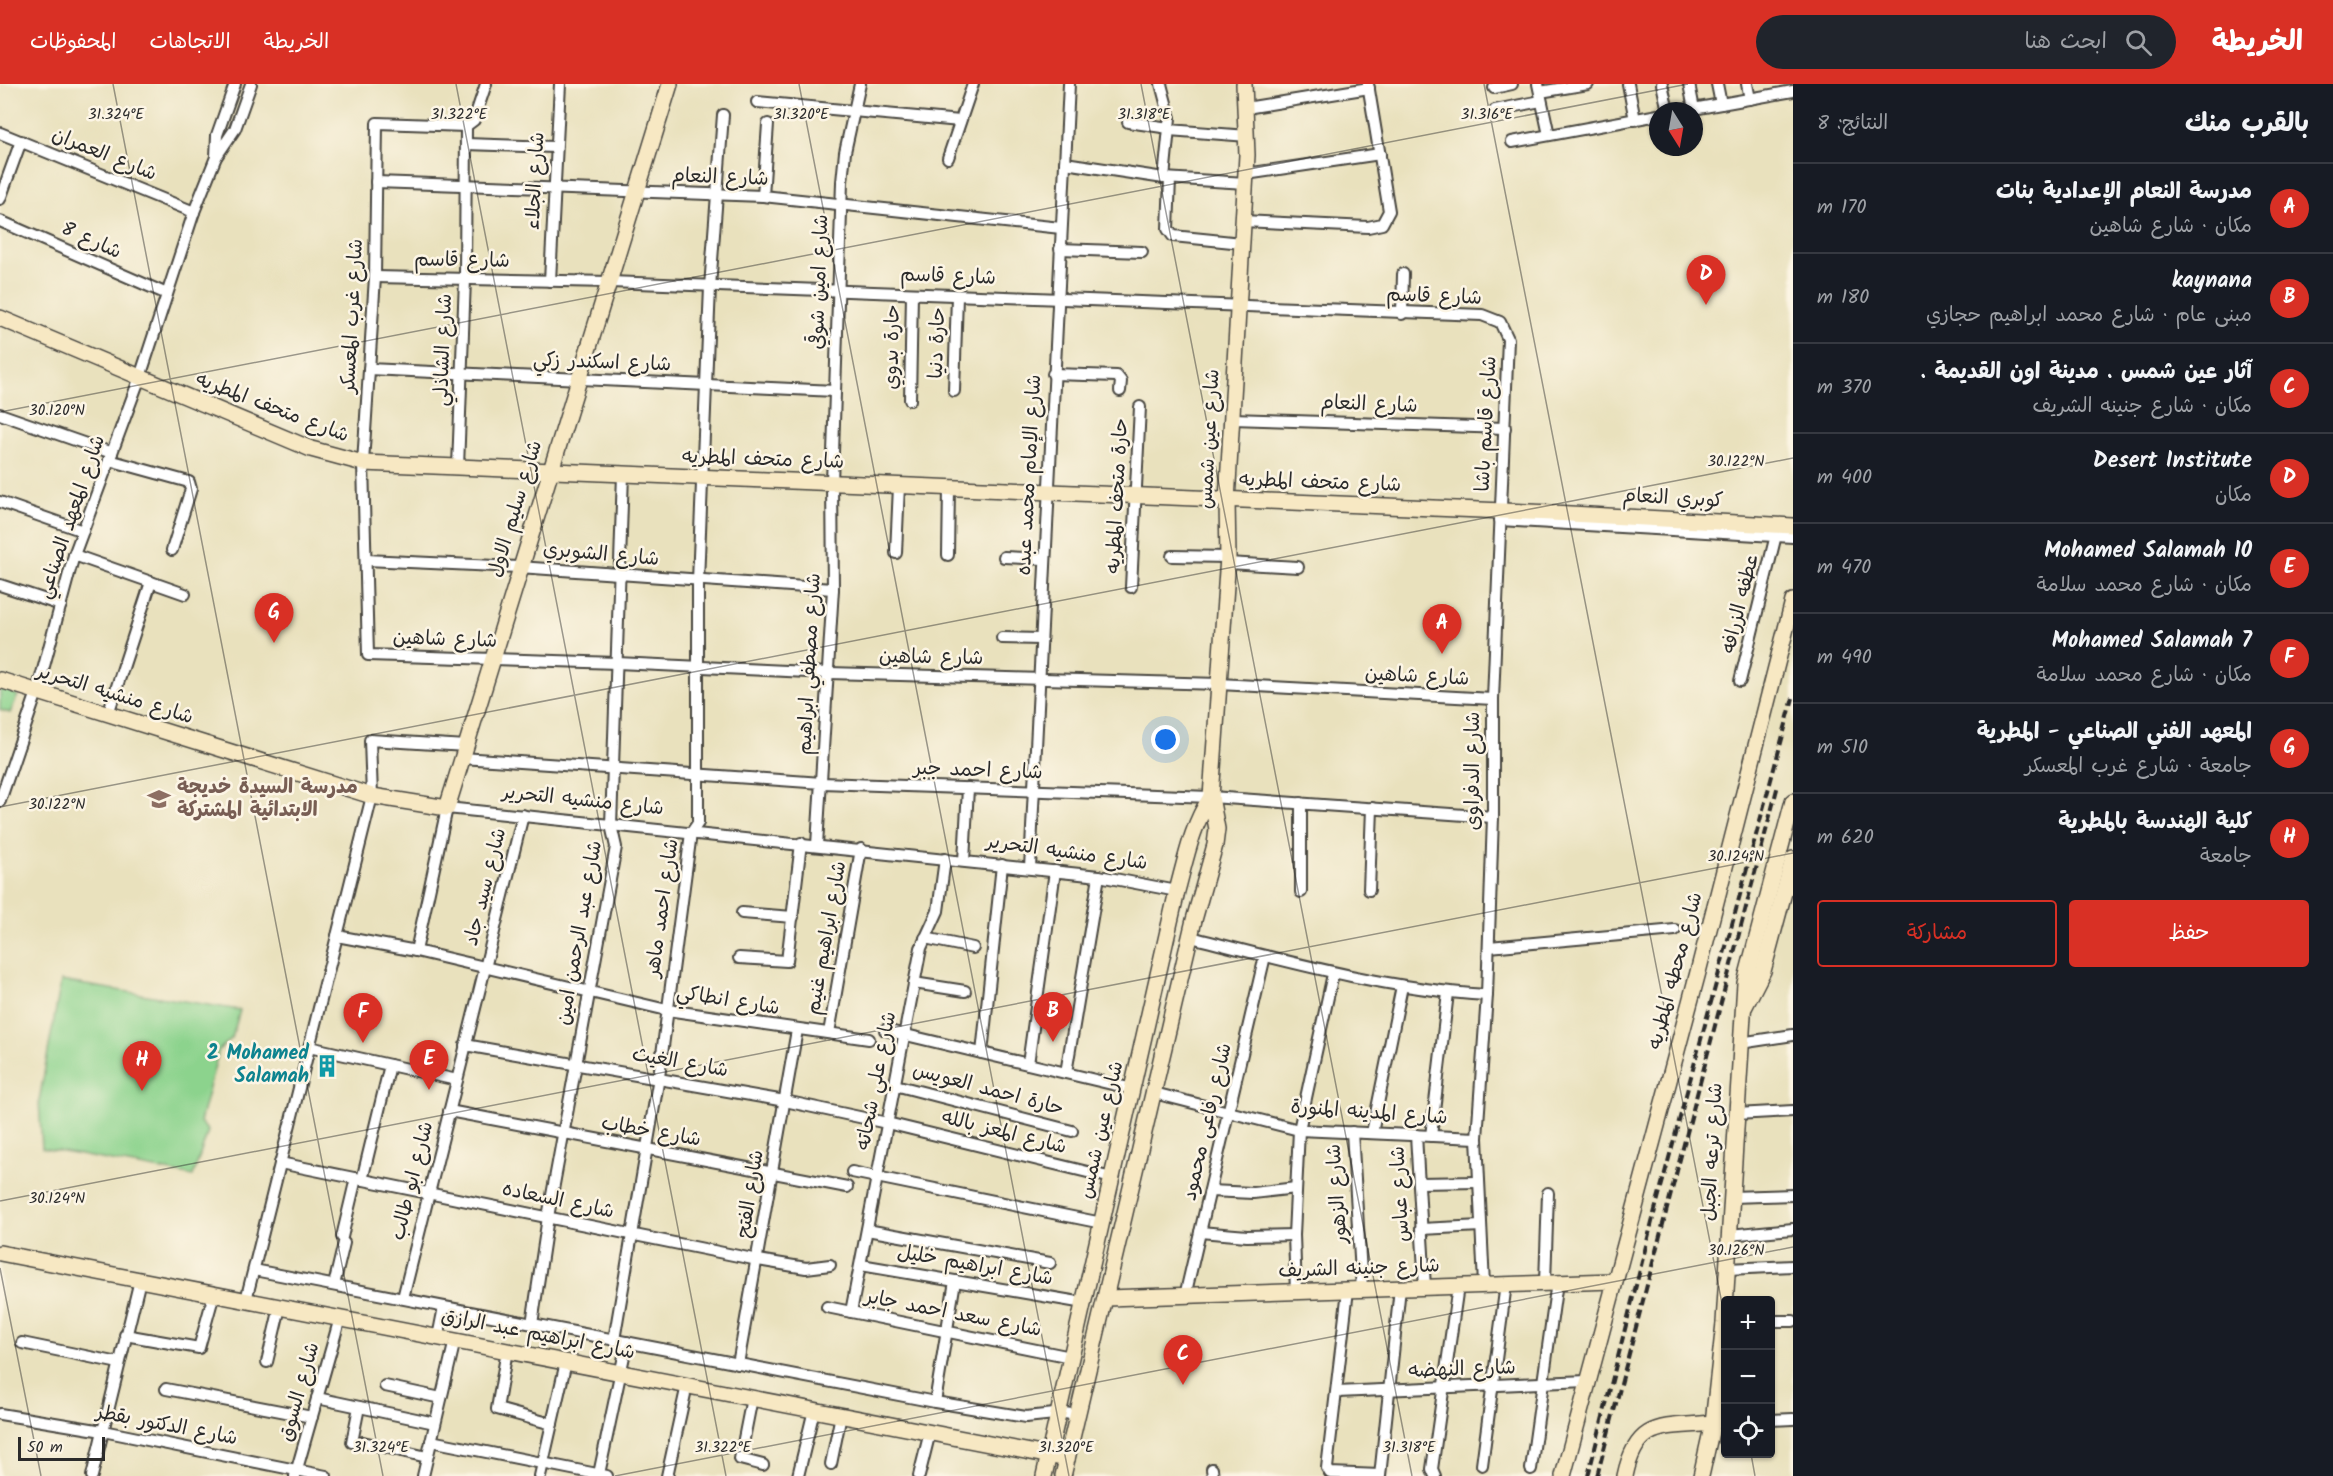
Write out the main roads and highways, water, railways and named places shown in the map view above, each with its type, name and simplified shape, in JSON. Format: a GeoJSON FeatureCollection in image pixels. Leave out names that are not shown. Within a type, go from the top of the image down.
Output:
{"type":"FeatureCollection","features":[{"type":"Feature","properties":{"kind":"railway"},"geometry":{"type":"LineString","coordinates":[[1588,1476],[1655,1210],[1793,698]]}},
{"type":"Feature","properties":{"kind":"railway"},"geometry":{"type":"LineString","coordinates":[[1597,1476],[1778,785]]}},
{"type":"Feature","properties":{"kind":"place","name":"Desert Institute"},"geometry":{"type":"Point","coordinates":[1706,305]}},
{"type":"Feature","properties":{"kind":"place","name":"المعهد الفني الصناعي - المطرية"},"geometry":{"type":"Point","coordinates":[274,643]}},
{"type":"Feature","properties":{"kind":"place","name":"مدرسة النعام الإعدادية بنات"},"geometry":{"type":"Point","coordinates":[1442,654]}},
{"type":"Feature","properties":{"kind":"place","name":"مدرسة السيدة خديجة الابتدائية المشتركة"},"geometry":{"type":"Point","coordinates":[159,799]}},
{"type":"Feature","properties":{"kind":"place","name":"kaynana"},"geometry":{"type":"Point","coordinates":[1053,1042]}},
{"type":"Feature","properties":{"kind":"place","name":"7 Mohamed Salamah"},"geometry":{"type":"Point","coordinates":[363,1043]}},
{"type":"Feature","properties":{"kind":"place","name":"2 Mohamed Salamah"},"geometry":{"type":"Point","coordinates":[327,1066]}},
{"type":"Feature","properties":{"kind":"place","name":"10 Mohamed Salamah"},"geometry":{"type":"Point","coordinates":[429,1090]}},
{"type":"Feature","properties":{"kind":"place","name":"كلية الهندسة بالمطرية"},"geometry":{"type":"Point","coordinates":[142,1091]}},
{"type":"Feature","properties":{"kind":"place","name":"آثار عين شمس . مدينة اون القديمة ."},"geometry":{"type":"Point","coordinates":[1183,1385]}}]}
